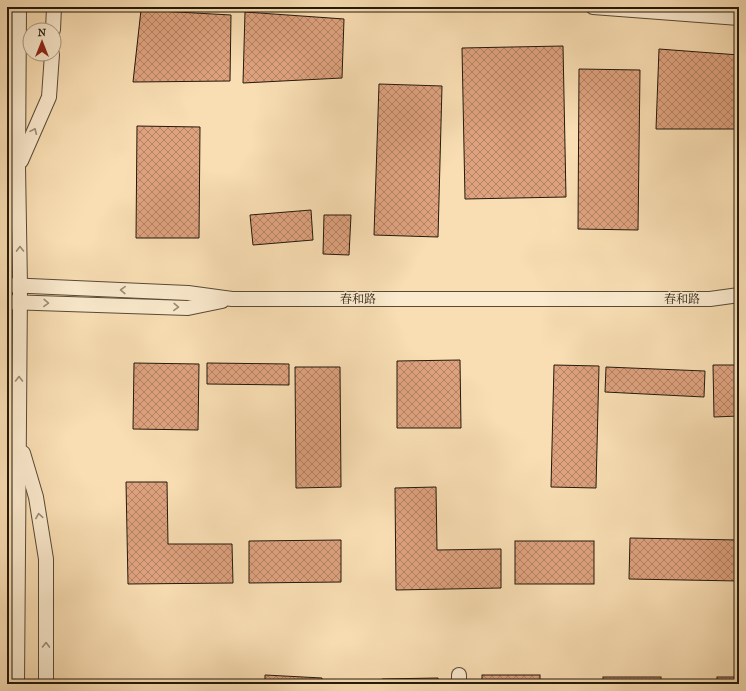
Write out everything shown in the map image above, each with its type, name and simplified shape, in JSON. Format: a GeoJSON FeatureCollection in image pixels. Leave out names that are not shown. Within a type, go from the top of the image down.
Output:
{"type":"FeatureCollection","features":[{"type":"Feature","properties":{"kind":"street"},"geometry":{"type":"LineString","coordinates":[[17,684],[19,440],[13,302],[18,166],[19,7]]}},
{"type":"Feature","properties":{"kind":"street"},"geometry":{"type":"LineString","coordinates":[[53,22],[54,7]]}},
{"type":"Feature","properties":{"kind":"street"},"geometry":{"type":"LineString","coordinates":[[593,7],[739,18]]}},
{"type":"Feature","properties":{"kind":"street"},"geometry":{"type":"LineString","coordinates":[[18,166],[50,96],[52,62]]}},
{"type":"Feature","properties":{"kind":"street","name":"春和路"},"geometry":{"type":"LineString","coordinates":[[14,286],[188,293],[232,299],[710,299],[739,295]]}},
{"type":"Feature","properties":{"kind":"street"},"geometry":{"type":"LineString","coordinates":[[13,302],[188,308],[232,299]]}},
{"type":"Feature","properties":{"kind":"street","name":"春和路"},"geometry":{"type":"LineString","coordinates":[[710,299],[739,305]]}},
{"type":"Feature","properties":{"kind":"street"},"geometry":{"type":"LineString","coordinates":[[19,440],[36,496],[46,559],[46,684]]}},
{"type":"Feature","properties":{"kind":"building"},"geometry":{"type":"Polygon","coordinates":[[[141,10],[231,15],[230,81],[133,82],[141,10]]]}},
{"type":"Feature","properties":{"kind":"building"},"geometry":{"type":"Polygon","coordinates":[[[245,12],[344,19],[342,78],[243,83],[245,12]]]}},
{"type":"Feature","properties":{"kind":"building"},"geometry":{"type":"Polygon","coordinates":[[[563,46],[566,197],[465,199],[462,48],[563,46]]]}},
{"type":"Feature","properties":{"kind":"building"},"geometry":{"type":"Polygon","coordinates":[[[659,49],[739,55],[739,129],[656,129],[659,49]]]}},
{"type":"Feature","properties":{"kind":"building"},"geometry":{"type":"Polygon","coordinates":[[[579,69],[640,70],[638,230],[578,229],[579,69]]]}},
{"type":"Feature","properties":{"kind":"building"},"geometry":{"type":"Polygon","coordinates":[[[379,84],[442,86],[438,237],[374,235],[379,84]]]}},
{"type":"Feature","properties":{"kind":"building"},"geometry":{"type":"Polygon","coordinates":[[[137,126],[200,127],[199,238],[136,238],[137,126]]]}},
{"type":"Feature","properties":{"kind":"building"},"geometry":{"type":"Polygon","coordinates":[[[311,210],[313,240],[253,245],[250,215],[311,210]]]}},
{"type":"Feature","properties":{"kind":"building"},"geometry":{"type":"Polygon","coordinates":[[[324,215],[351,215],[349,255],[323,254],[324,215]]]}},
{"type":"Feature","properties":{"kind":"building"},"geometry":{"type":"Polygon","coordinates":[[[460,360],[461,428],[397,428],[397,361],[460,360]]]}},
{"type":"Feature","properties":{"kind":"building"},"geometry":{"type":"Polygon","coordinates":[[[134,363],[199,364],[198,430],[133,429],[134,363]]]}},
{"type":"Feature","properties":{"kind":"building"},"geometry":{"type":"Polygon","coordinates":[[[207,363],[289,364],[289,385],[207,384],[207,363]]]}},
{"type":"Feature","properties":{"kind":"building"},"geometry":{"type":"Polygon","coordinates":[[[554,365],[599,366],[596,488],[551,487],[554,365]]]}},
{"type":"Feature","properties":{"kind":"building"},"geometry":{"type":"Polygon","coordinates":[[[713,365],[739,365],[739,416],[714,417],[713,365]]]}},
{"type":"Feature","properties":{"kind":"building"},"geometry":{"type":"Polygon","coordinates":[[[295,367],[340,367],[341,487],[296,488],[295,367]]]}},
{"type":"Feature","properties":{"kind":"building"},"geometry":{"type":"Polygon","coordinates":[[[606,367],[705,371],[704,397],[605,392],[606,367]]]}},
{"type":"Feature","properties":{"kind":"building"},"geometry":{"type":"Polygon","coordinates":[[[126,482],[167,482],[168,544],[232,544],[233,583],[128,584],[126,482]]]}},
{"type":"Feature","properties":{"kind":"building"},"geometry":{"type":"Polygon","coordinates":[[[436,487],[437,550],[501,549],[501,588],[396,590],[395,488],[436,487]]]}},
{"type":"Feature","properties":{"kind":"building"},"geometry":{"type":"Polygon","coordinates":[[[630,538],[739,540],[739,581],[629,579],[630,538]]]}},
{"type":"Feature","properties":{"kind":"building"},"geometry":{"type":"Polygon","coordinates":[[[341,540],[341,582],[249,583],[249,541],[341,540]]]}},
{"type":"Feature","properties":{"kind":"building"},"geometry":{"type":"Polygon","coordinates":[[[515,541],[594,541],[594,584],[515,584],[515,541]]]}},
{"type":"Feature","properties":{"kind":"building"},"geometry":{"type":"Polygon","coordinates":[[[265,675],[322,678],[322,684],[265,684],[265,675]]]}},
{"type":"Feature","properties":{"kind":"building"},"geometry":{"type":"Polygon","coordinates":[[[482,675],[540,675],[540,684],[482,684],[482,675]]]}},
{"type":"Feature","properties":{"kind":"building"},"geometry":{"type":"Polygon","coordinates":[[[603,677],[661,677],[661,684],[603,684],[603,677]]]}},
{"type":"Feature","properties":{"kind":"building"},"geometry":{"type":"Polygon","coordinates":[[[717,677],[739,677],[739,684],[717,684],[717,677]]]}},
{"type":"Feature","properties":{"kind":"building"},"geometry":{"type":"Polygon","coordinates":[[[438,678],[439,684],[382,684],[382,679],[438,678]]]}},
{"type":"Feature","properties":{"kind":"building"},"geometry":{"type":"Polygon","coordinates":[[[147,682],[198,684],[147,684],[147,682]]]}}]}
